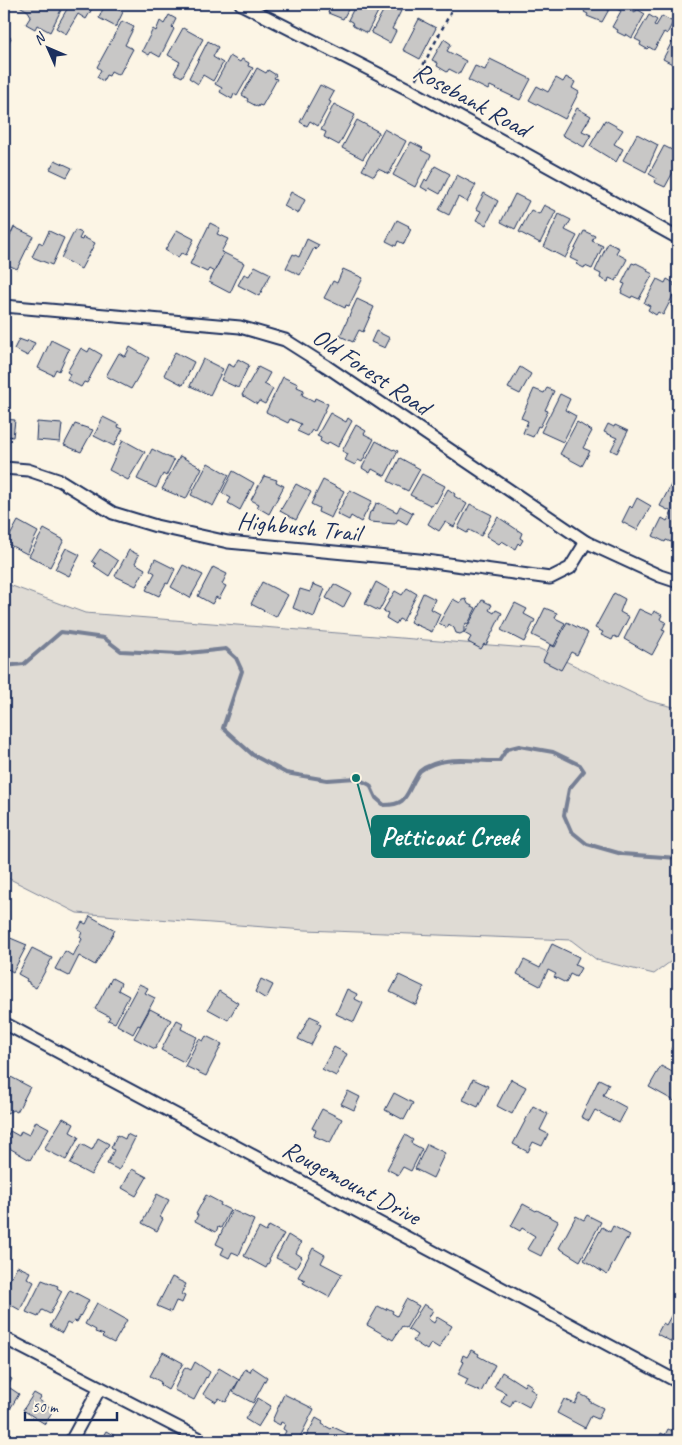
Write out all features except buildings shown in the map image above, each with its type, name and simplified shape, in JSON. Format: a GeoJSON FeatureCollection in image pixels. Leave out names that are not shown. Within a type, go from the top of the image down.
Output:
{"type":"FeatureCollection","features":[{"type":"Feature","properties":{"kind":"street","name":"Rosebank Road"},"geometry":{"type":"LineString","coordinates":[[241,4],[410,90],[678,238]]}},
{"type":"Feature","properties":{"kind":"street","name":"Old Forest Road"},"geometry":{"type":"LineString","coordinates":[[4,306],[240,327],[285,340],[334,371],[586,542],[660,576],[678,582]]}},
{"type":"Feature","properties":{"kind":"street","name":"Highbush Trail"},"geometry":{"type":"LineString","coordinates":[[4,468],[28,470],[61,481],[113,513],[156,526],[228,542],[419,560],[550,578],[570,568],[586,542]]}},
{"type":"Feature","properties":{"kind":"street","name":"Rougemount Drive"},"geometry":{"type":"LineString","coordinates":[[4,1023],[678,1382]]}},
{"type":"Feature","properties":{"kind":"street"},"geometry":{"type":"LineString","coordinates":[[4,1338],[100,1388],[189,1438],[204,1441]]}},
{"type":"Feature","properties":{"kind":"street"},"geometry":{"type":"LineString","coordinates":[[71,1441],[100,1388]]}},
{"type":"Feature","properties":{"kind":"path"},"geometry":{"type":"LineString","coordinates":[[410,90],[455,4]]}},
{"type":"Feature","properties":{"kind":"shaded area"},"geometry":{"type":"Polygon","coordinates":[[[4,583],[85,613],[540,649],[649,701],[678,708],[678,956],[654,974],[597,960],[571,940],[305,930],[77,913],[4,876],[4,583]]]}},
{"type":"Feature","properties":{"kind":"waterway"},"geometry":{"type":"LineString","coordinates":[[4,666],[24,664],[61,632],[104,638],[121,651],[179,654],[226,649],[236,658],[242,671],[223,728],[253,755],[286,773],[327,780],[356,778],[370,785],[376,798],[384,805],[391,805],[400,802],[406,796],[420,771],[438,762],[458,760],[499,761],[507,749],[519,746],[553,752],[580,765],[584,771],[569,789],[564,815],[571,831],[587,844],[622,854],[678,858]]}},
{"type":"Feature","properties":{"kind":"place","name":"Petticoat Creek"},"geometry":{"type":"Point","coordinates":[356,778]}}]}
